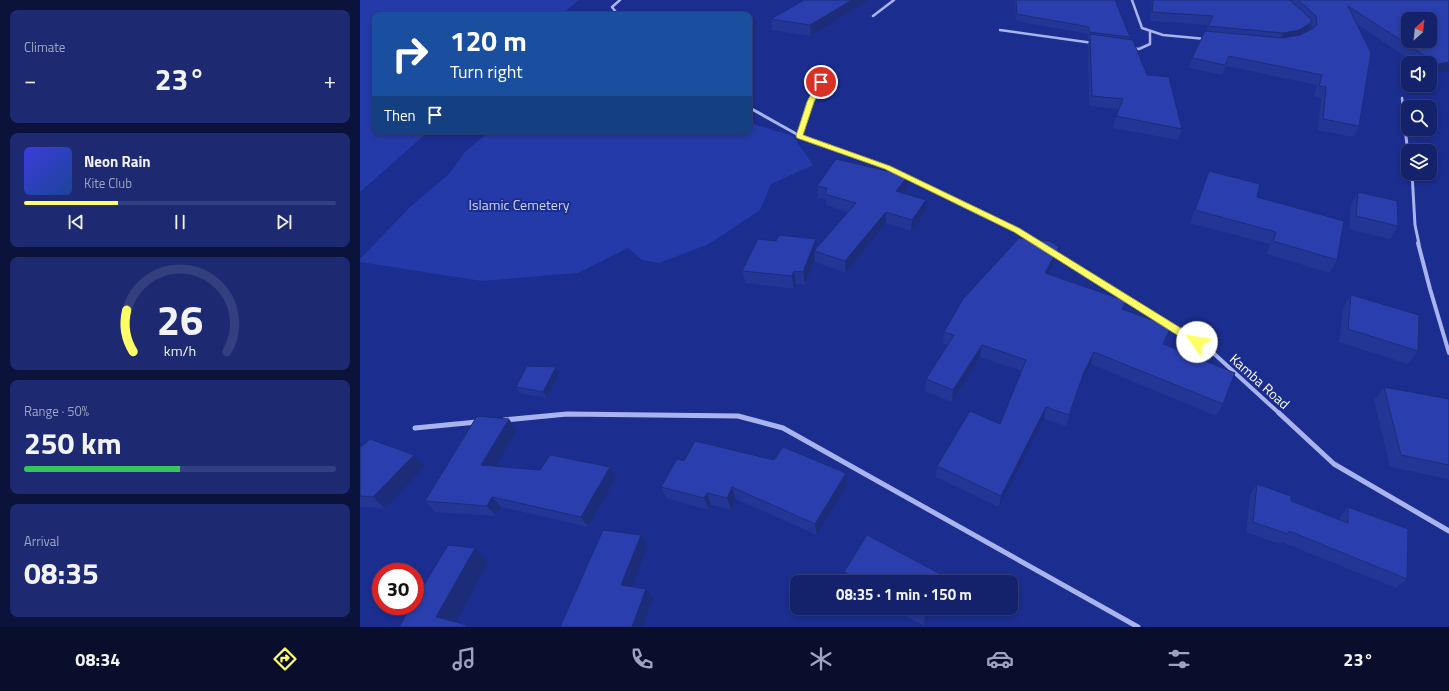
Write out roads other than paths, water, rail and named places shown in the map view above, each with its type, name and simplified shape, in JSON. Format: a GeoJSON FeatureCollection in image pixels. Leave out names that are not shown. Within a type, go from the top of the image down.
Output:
{"type":"FeatureCollection","features":[{"type":"Feature","properties":{"kind":"street"},"geometry":{"type":"LineString","coordinates":[[616,12],[612,7],[620,0]]}},
{"type":"Feature","properties":{"kind":"street"},"geometry":{"type":"LineString","coordinates":[[873,16],[894,0]]}},
{"type":"Feature","properties":{"kind":"street"},"geometry":{"type":"LineString","coordinates":[[1132,0],[1142,28],[1162,35],[1209,39]]}},
{"type":"Feature","properties":{"kind":"street"},"geometry":{"type":"LineString","coordinates":[[1000,30],[1100,44]]}},
{"type":"Feature","properties":{"kind":"street"},"geometry":{"type":"LineString","coordinates":[[1131,48],[1139,49],[1150,44],[1150,32]]}},
{"type":"Feature","properties":{"kind":"street"},"geometry":{"type":"LineString","coordinates":[[800,136],[810,102],[821,82]]}},
{"type":"Feature","properties":{"kind":"street"},"geometry":{"type":"LineString","coordinates":[[1402,98],[1407,144]]}},
{"type":"Feature","properties":{"kind":"street"},"geometry":{"type":"LineString","coordinates":[[752,109],[800,136],[887,168],[1017,230],[1043,246]]}},
{"type":"Feature","properties":{"kind":"street"},"geometry":{"type":"LineString","coordinates":[[1414,180],[1415,223],[1421,254],[1449,353]]}},
{"type":"Feature","properties":{"kind":"street","name":"Kamba Road"},"geometry":{"type":"LineString","coordinates":[[1050,251],[1210,350],[1334,464],[1449,531]]}},
{"type":"Feature","properties":{"kind":"street"},"geometry":{"type":"LineString","coordinates":[[499,420],[567,414],[738,416],[782,428],[1138,627]]}},
{"type":"Feature","properties":{"kind":"street"},"geometry":{"type":"LineString","coordinates":[[415,428],[484,422]]}},
{"type":"Feature","properties":{"kind":"park label","name":"Islamic Cemetery"},"geometry":{"type":"Point","coordinates":[519,204]}}]}
